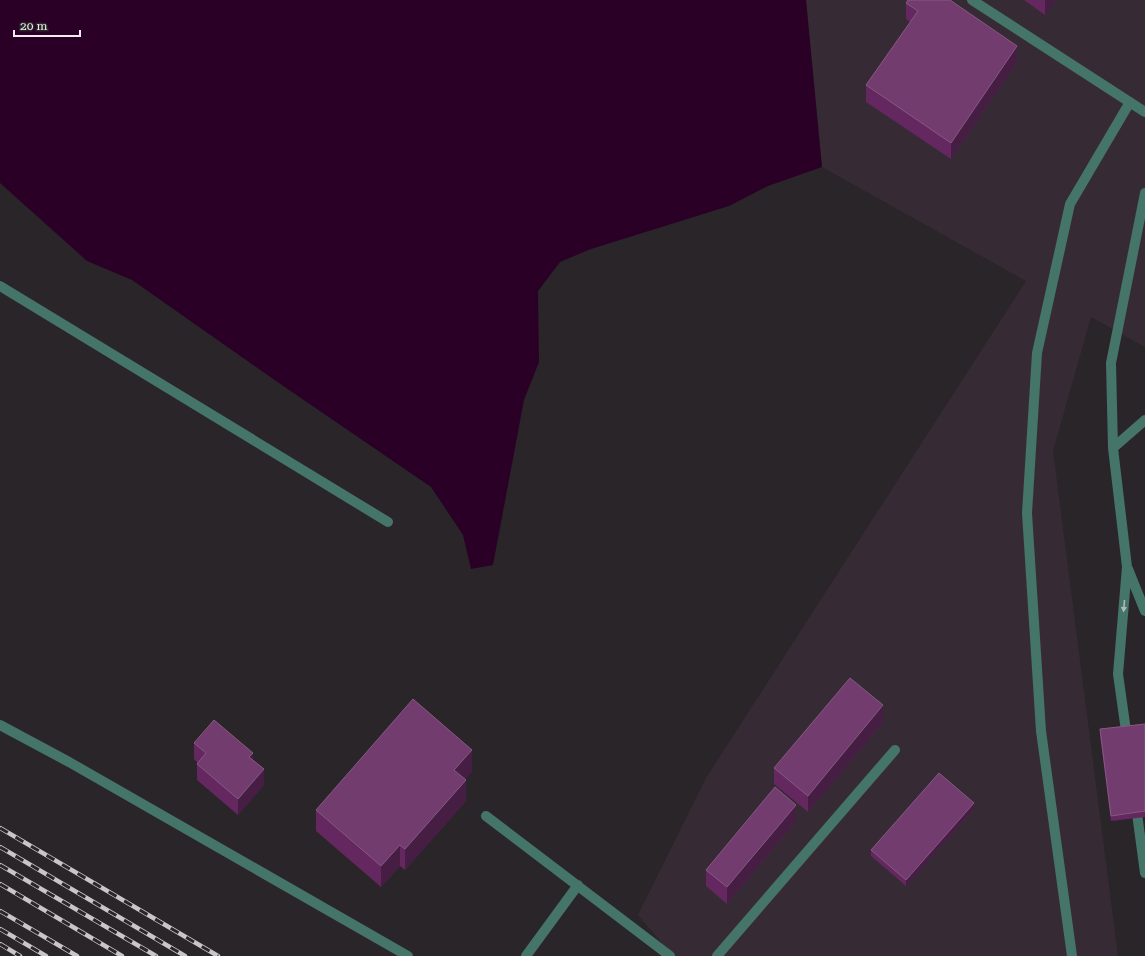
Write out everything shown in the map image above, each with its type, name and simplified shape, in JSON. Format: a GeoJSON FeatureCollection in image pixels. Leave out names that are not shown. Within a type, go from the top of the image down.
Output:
{"type":"FeatureCollection","features":[{"type":"Feature","properties":{"kind":"lane"},"geometry":{"type":"LineString","coordinates":[[972,0],[1145,112]]}},
{"type":"Feature","properties":{"kind":"lane"},"geometry":{"type":"LineString","coordinates":[[1072,956],[1041,731],[1027,512],[1037,354],[1070,204],[1130,102]]}},
{"type":"Feature","properties":{"kind":"lane"},"geometry":{"type":"LineString","coordinates":[[1129,751],[1118,674],[1127,567],[1113,448],[1111,363],[1145,194]]}},
{"type":"Feature","properties":{"kind":"lane"},"geometry":{"type":"LineString","coordinates":[[0,286],[388,522]]}},
{"type":"Feature","properties":{"kind":"lane"},"geometry":{"type":"LineString","coordinates":[[1113,448],[1145,420]]}},
{"type":"Feature","properties":{"kind":"lane"},"geometry":{"type":"LineString","coordinates":[[1127,567],[1145,611]]}},
{"type":"Feature","properties":{"kind":"lane"},"geometry":{"type":"LineString","coordinates":[[0,725],[76,766],[408,956]]}},
{"type":"Feature","properties":{"kind":"lane"},"geometry":{"type":"LineString","coordinates":[[717,956],[895,750]]}},
{"type":"Feature","properties":{"kind":"lane"},"geometry":{"type":"LineString","coordinates":[[1135,797],[1145,873]]}},
{"type":"Feature","properties":{"kind":"lane"},"geometry":{"type":"LineString","coordinates":[[486,816],[670,956]]}},
{"type":"Feature","properties":{"kind":"lane"},"geometry":{"type":"LineString","coordinates":[[526,956],[578,885]]}},
{"type":"Feature","properties":{"kind":"shaded area"},"geometry":{"type":"Polygon","coordinates":[[[0,0],[806,0],[822,167],[768,186],[729,206],[591,249],[560,262],[538,291],[539,362],[524,400],[493,565],[471,569],[463,535],[431,487],[132,280],[87,261],[0,183],[0,0]]]}},
{"type":"Feature","properties":{"kind":"shaded area"},"geometry":{"type":"Polygon","coordinates":[[[806,0],[1145,0],[1145,347],[1091,317],[1053,451],[1118,956],[673,956],[638,915],[706,778],[1026,281],[822,167],[806,0]]]}},
{"type":"Feature","properties":{"kind":"building"},"geometry":{"type":"Polygon","coordinates":[[[908,0],[950,0],[1017,46],[951,143],[866,85],[918,11],[906,3],[908,0]]]}},
{"type":"Feature","properties":{"kind":"building"},"geometry":{"type":"Polygon","coordinates":[[[850,678],[883,705],[808,796],[774,768],[850,678]]]}},
{"type":"Feature","properties":{"kind":"building"},"geometry":{"type":"Polygon","coordinates":[[[413,699],[472,750],[454,770],[466,780],[405,849],[400,845],[381,866],[316,810],[413,699]]]}},
{"type":"Feature","properties":{"kind":"building"},"geometry":{"type":"Polygon","coordinates":[[[214,720],[253,753],[249,757],[264,769],[238,799],[197,764],[206,753],[194,743],[214,720]]]}},
{"type":"Feature","properties":{"kind":"building"},"geometry":{"type":"Polygon","coordinates":[[[1145,724],[1145,811],[1111,816],[1100,729],[1145,724]]]}},
{"type":"Feature","properties":{"kind":"building"},"geometry":{"type":"Polygon","coordinates":[[[939,773],[974,803],[906,880],[871,850],[939,773]]]}},
{"type":"Feature","properties":{"kind":"building"},"geometry":{"type":"Polygon","coordinates":[[[775,787],[796,805],[727,887],[706,870],[775,787]]]}},
{"type":"Feature","properties":{"kind":"railway"},"geometry":{"type":"LineString","coordinates":[[0,828],[218,956]]}},
{"type":"Feature","properties":{"kind":"railway"},"geometry":{"type":"LineString","coordinates":[[0,847],[185,956]]}},
{"type":"Feature","properties":{"kind":"railway"},"geometry":{"type":"LineString","coordinates":[[0,865],[156,956]]}},
{"type":"Feature","properties":{"kind":"railway"},"geometry":{"type":"LineString","coordinates":[[0,884],[122,956]]}},
{"type":"Feature","properties":{"kind":"railway"},"geometry":{"type":"LineString","coordinates":[[0,911],[77,956]]}},
{"type":"Feature","properties":{"kind":"railway"},"geometry":{"type":"LineString","coordinates":[[0,929],[46,956]]}},
{"type":"Feature","properties":{"kind":"railway"},"geometry":{"type":"LineString","coordinates":[[0,944],[20,956]]}}]}
